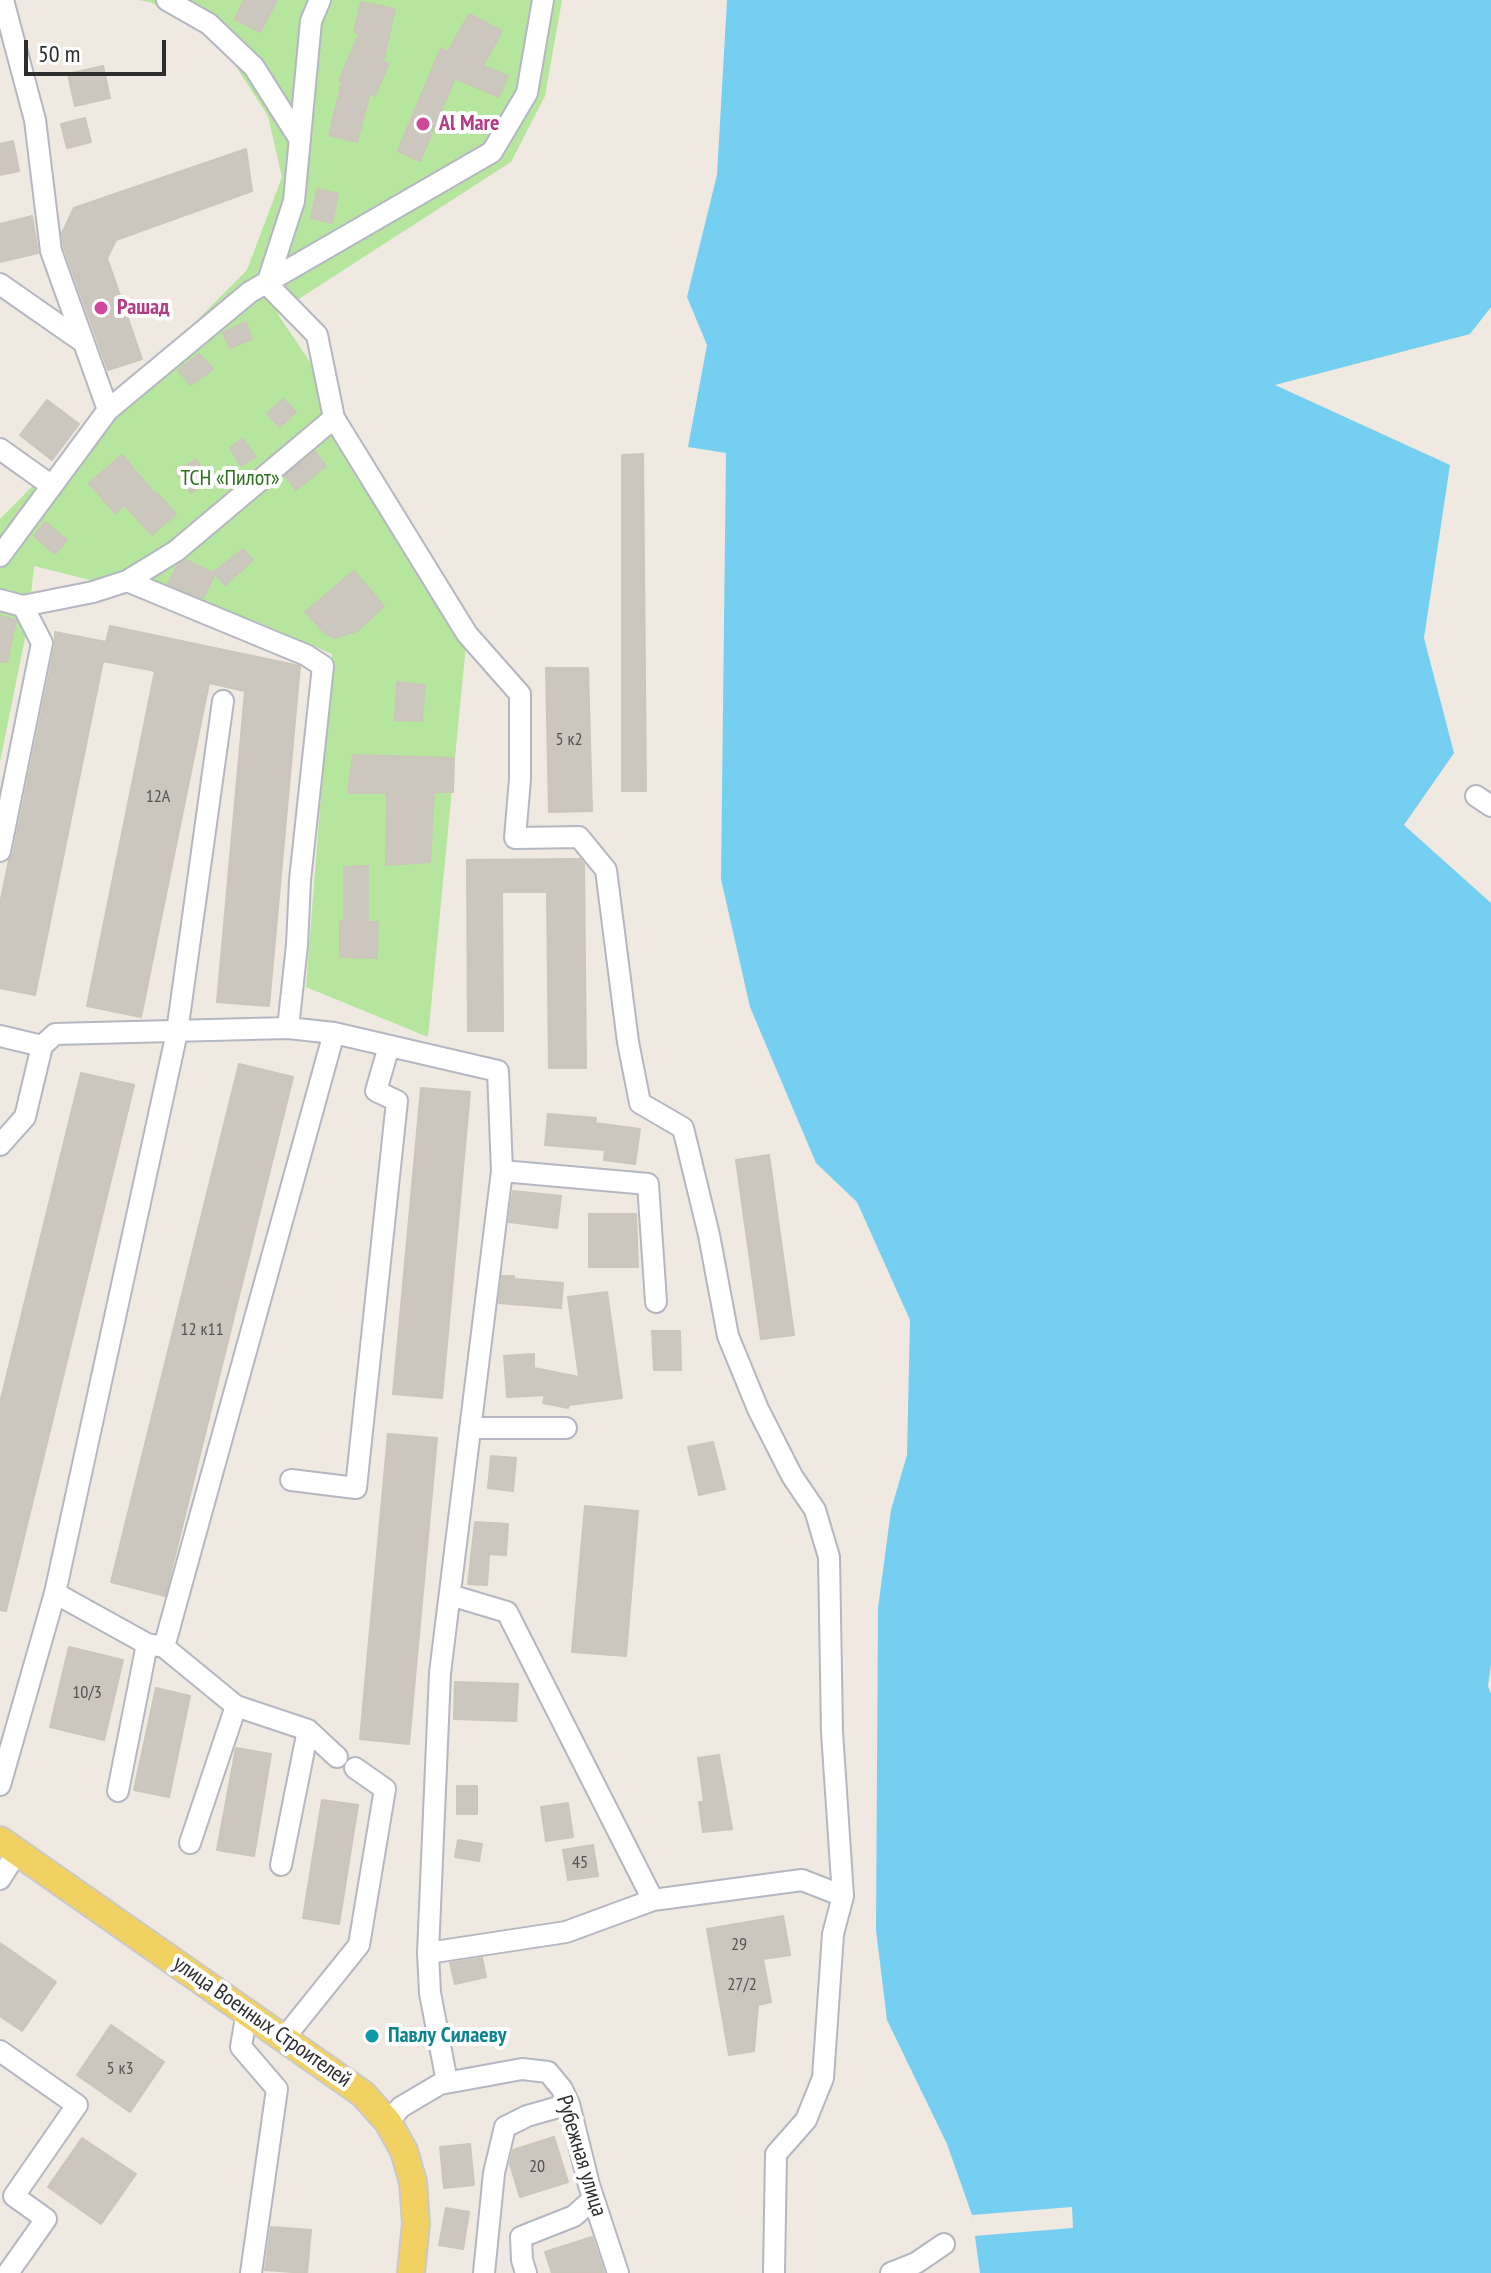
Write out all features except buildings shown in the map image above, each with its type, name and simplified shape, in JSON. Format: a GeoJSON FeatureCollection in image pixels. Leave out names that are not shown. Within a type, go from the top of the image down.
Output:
{"type":"FeatureCollection","features":[{"type":"Feature","properties":{"kind":"main road","name":"улица Военных Строителей"},"geometry":{"type":"LineString","coordinates":[[9,1846],[363,2094],[388,2122],[404,2151],[413,2182],[416,2224],[411,2273]]}},
{"type":"Feature","properties":{"kind":"street"},"geometry":{"type":"LineString","coordinates":[[3,0],[35,120],[51,251],[108,410]]}},
{"type":"Feature","properties":{"kind":"street"},"geometry":{"type":"LineString","coordinates":[[167,0],[209,24],[254,67],[300,140]]}},
{"type":"Feature","properties":{"kind":"street"},"geometry":{"type":"LineString","coordinates":[[267,284],[294,201],[311,21],[320,0]]}},
{"type":"Feature","properties":{"kind":"street"},"geometry":{"type":"LineString","coordinates":[[0,556],[108,410],[250,292],[492,152],[527,93],[543,0]]}},
{"type":"Feature","properties":{"kind":"street"},"geometry":{"type":"LineString","coordinates":[[0,284],[83,342]]}},
{"type":"Feature","properties":{"kind":"street"},"geometry":{"type":"LineString","coordinates":[[267,284],[317,335],[334,418],[467,634],[520,694],[520,779],[515,838],[579,837],[606,870],[628,1042],[640,1103],[683,1128],[709,1235],[728,1336],[765,1423],[792,1476],[815,1510],[829,1557],[832,1732],[843,1896],[833,1934],[823,2078],[806,2120],[776,2154],[774,2273]]}},
{"type":"Feature","properties":{"kind":"street"},"geometry":{"type":"LineString","coordinates":[[0,600],[23,606],[93,592],[127,581],[176,551],[334,418]]}},
{"type":"Feature","properties":{"kind":"street"},"geometry":{"type":"LineString","coordinates":[[0,449],[52,486]]}},
{"type":"Feature","properties":{"kind":"street"},"geometry":{"type":"LineString","coordinates":[[127,581],[306,655],[323,666],[288,1028]]}},
{"type":"Feature","properties":{"kind":"street"},"geometry":{"type":"LineString","coordinates":[[0,851],[42,643],[23,606]]}},
{"type":"Feature","properties":{"kind":"street"},"geometry":{"type":"LineString","coordinates":[[0,1785],[55,1593],[177,1032],[223,701]]}},
{"type":"Feature","properties":{"kind":"street"},"geometry":{"type":"LineString","coordinates":[[0,1145],[25,1117],[42,1046],[55,1034],[288,1028],[334,1033],[498,1071],[502,1171],[440,1673],[428,1953],[430,1993],[447,2082]]}},
{"type":"Feature","properties":{"kind":"street"},"geometry":{"type":"LineString","coordinates":[[118,1791],[155,1646],[334,1033]]}},
{"type":"Feature","properties":{"kind":"street"},"geometry":{"type":"LineString","coordinates":[[0,1036],[42,1046]]}},
{"type":"Feature","properties":{"kind":"street"},"geometry":{"type":"LineString","coordinates":[[291,1480],[356,1488],[397,1101],[376,1091],[389,1046]]}},
{"type":"Feature","properties":{"kind":"street"},"geometry":{"type":"LineString","coordinates":[[502,1171],[648,1184],[656,1302]]}},
{"type":"Feature","properties":{"kind":"street"},"geometry":{"type":"LineString","coordinates":[[470,1428],[566,1428]]}},
{"type":"Feature","properties":{"kind":"street"},"geometry":{"type":"LineString","coordinates":[[55,1593],[155,1646],[236,1706],[308,1730],[346,1763],[385,1789],[359,1945],[285,2037]]}},
{"type":"Feature","properties":{"kind":"street"},"geometry":{"type":"LineString","coordinates":[[450,1595],[507,1612],[653,1900]]}},
{"type":"Feature","properties":{"kind":"street"},"geometry":{"type":"LineString","coordinates":[[190,1843],[236,1706]]}},
{"type":"Feature","properties":{"kind":"street"},"geometry":{"type":"LineString","coordinates":[[281,1865],[308,1730]]}},
{"type":"Feature","properties":{"kind":"street"},"geometry":{"type":"LineString","coordinates":[[0,1879],[9,1846]]}},
{"type":"Feature","properties":{"kind":"street"},"geometry":{"type":"LineString","coordinates":[[428,1953],[566,1932],[653,1900],[802,1880],[843,1896]]}},
{"type":"Feature","properties":{"kind":"street"},"geometry":{"type":"LineString","coordinates":[[247,2011],[241,2047],[277,2089],[251,2273]]}},
{"type":"Feature","properties":{"kind":"street"},"geometry":{"type":"LineString","coordinates":[[0,2051],[77,2105],[14,2196],[46,2219],[8,2273]]}},
{"type":"Feature","properties":{"kind":"street","name":"Рубежная улица"},"geometry":{"type":"LineString","coordinates":[[388,2122],[401,2107],[447,2082],[522,2069],[548,2072],[569,2104],[593,2199],[618,2273]]}},
{"type":"Feature","properties":{"kind":"street"},"geometry":{"type":"LineString","coordinates":[[484,2273],[494,2173],[505,2127],[527,2116],[569,2104]]}},
{"type":"Feature","properties":{"kind":"street"},"geometry":{"type":"LineString","coordinates":[[526,2273],[521,2237],[574,2216],[593,2199]]}},
{"type":"Feature","properties":{"kind":"street"},"geometry":{"type":"LineString","coordinates":[[898,2272],[944,2244]]}},
{"type":"Feature","properties":{"kind":"green space","name":"ТСН «Пилот»"},"geometry":{"type":"Polygon","coordinates":[[[138,0],[562,0],[545,96],[511,162],[277,313],[349,420],[467,634],[428,1037],[306,987],[332,654],[258,622],[34,566],[28,623],[0,762],[0,519],[247,270],[282,177],[268,116],[217,37],[150,2],[138,0]]]}},
{"type":"Feature","properties":{"kind":"water"},"geometry":{"type":"Polygon","coordinates":[[[727,0],[1491,0],[1491,307],[1470,334],[1275,385],[1450,465],[1424,638],[1454,753],[1404,825],[1491,903],[1491,1665],[1488,1686],[1491,1694],[1491,2273],[980,2273],[972,2215],[947,2144],[887,2020],[876,1930],[878,1608],[891,1510],[907,1455],[910,1320],[857,1202],[816,1163],[750,1007],[721,879],[726,453],[688,447],[707,345],[687,297],[717,175],[727,0]]]}},
{"type":"Feature","properties":{"kind":"pier"},"geometry":{"type":"Polygon","coordinates":[[[1072,2207],[1073,2228],[974,2236],[972,2215],[1072,2207]]]}},
{"type":"Feature","properties":{"kind":"place","name":"Al Mare"},"geometry":{"type":"Point","coordinates":[423,124]}},
{"type":"Feature","properties":{"kind":"place","name":"Рашад"},"geometry":{"type":"Point","coordinates":[101,308]}},
{"type":"Feature","properties":{"kind":"place","name":"Павлу Силаеву"},"geometry":{"type":"Point","coordinates":[372,2036]}}]}
